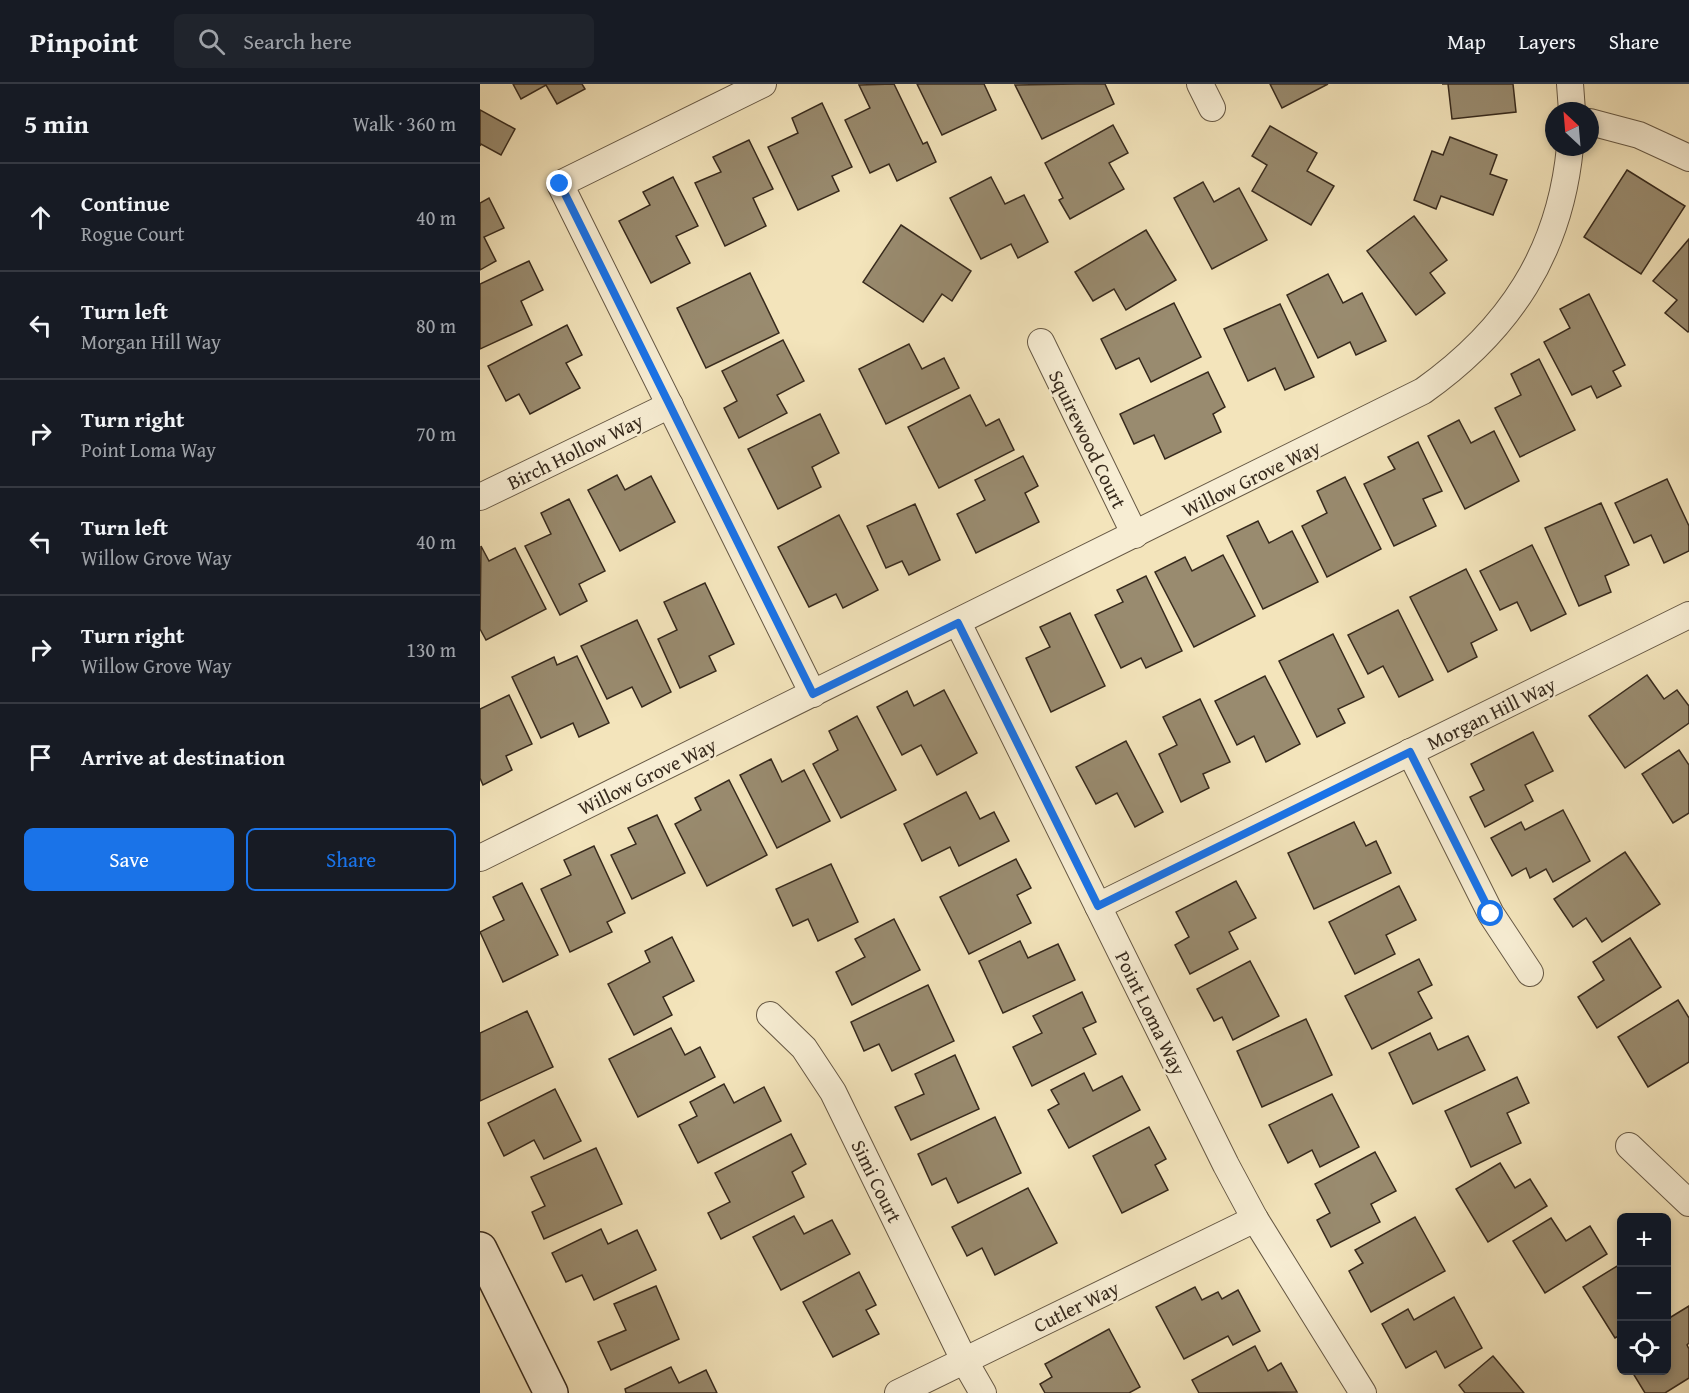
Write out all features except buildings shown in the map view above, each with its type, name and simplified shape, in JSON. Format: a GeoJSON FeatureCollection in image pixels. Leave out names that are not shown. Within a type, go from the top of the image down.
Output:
{"type":"FeatureCollection","features":[{"type":"Feature","properties":{"kind":"street"},"geometry":{"type":"LineString","coordinates":[[763,84],[560,184],[813,694]]}},
{"type":"Feature","properties":{"kind":"street"},"geometry":{"type":"LineString","coordinates":[[1200,84],[1212,108]]}},
{"type":"Feature","properties":{"kind":"street"},"geometry":{"type":"LineString","coordinates":[[1570,84],[1571,102]]}},
{"type":"Feature","properties":{"kind":"street"},"geometry":{"type":"LineString","coordinates":[[1599,124],[1639,135],[1689,158]]}},
{"type":"Feature","properties":{"kind":"street","name":"Willow Grove Way"},"geometry":{"type":"LineString","coordinates":[[480,858],[1423,391],[1475,350],[1518,298],[1540,260],[1560,207],[1568,156]]}},
{"type":"Feature","properties":{"kind":"street","name":"Squirewood Court"},"geometry":{"type":"LineString","coordinates":[[1041,342],[1136,535]]}},
{"type":"Feature","properties":{"kind":"street","name":"Birch Hollow Way"},"geometry":{"type":"LineString","coordinates":[[480,497],[670,405]]}},
{"type":"Feature","properties":{"kind":"street","name":"Morgan Hill Way"},"geometry":{"type":"LineString","coordinates":[[1098,906],[1689,616]]}},
{"type":"Feature","properties":{"kind":"street","name":"Point Loma Way"},"geometry":{"type":"LineString","coordinates":[[958,623],[1255,1219],[1363,1393]]}},
{"type":"Feature","properties":{"kind":"street"},"geometry":{"type":"LineString","coordinates":[[1410,752],[1491,914],[1530,973]]}},
{"type":"Feature","properties":{"kind":"street","name":"Simi Court"},"geometry":{"type":"LineString","coordinates":[[770,1015],[804,1048],[833,1092],[964,1360],[983,1393]]}},
{"type":"Feature","properties":{"kind":"street"},"geometry":{"type":"LineString","coordinates":[[1629,1146],[1689,1203]]}},
{"type":"Feature","properties":{"kind":"street","name":"Cutler Way"},"geometry":{"type":"LineString","coordinates":[[898,1393],[1255,1219]]}},
{"type":"Feature","properties":{"kind":"street"},"geometry":{"type":"LineString","coordinates":[[480,1249],[551,1393]]}},
{"type":"Feature","properties":{"kind":"route"},"geometry":{"type":"LineString","coordinates":[[560,184],[813,694],[958,623],[1098,906],[1410,752],[1491,914]]}}]}
